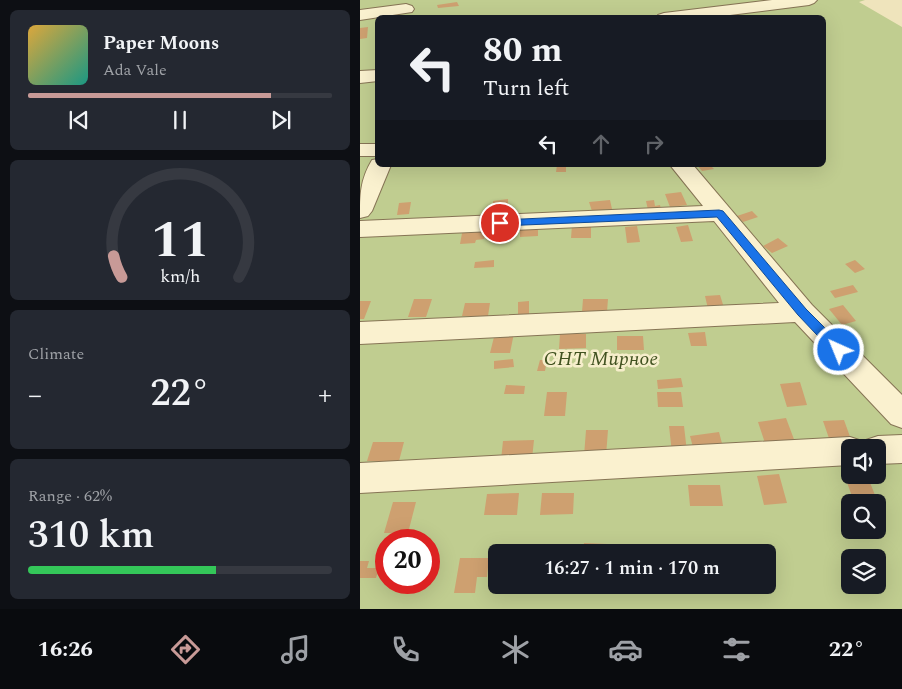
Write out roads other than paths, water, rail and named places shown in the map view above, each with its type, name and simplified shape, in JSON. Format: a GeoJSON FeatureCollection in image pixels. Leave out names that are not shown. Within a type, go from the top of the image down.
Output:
{"type":"FeatureCollection","features":[{"type":"Feature","properties":{"kind":"street"},"geometry":{"type":"LineString","coordinates":[[688,15],[809,0]]}},
{"type":"Feature","properties":{"kind":"street"},"geometry":{"type":"LineString","coordinates":[[360,15],[405,9]]}},
{"type":"Feature","properties":{"kind":"street"},"geometry":{"type":"LineString","coordinates":[[360,77],[375,75]]}},
{"type":"Feature","properties":{"kind":"street"},"geometry":{"type":"LineString","coordinates":[[360,150],[375,150]]}},
{"type":"Feature","properties":{"kind":"street"},"geometry":{"type":"LineString","coordinates":[[360,212],[379,167]]}},
{"type":"Feature","properties":{"kind":"street"},"geometry":{"type":"LineString","coordinates":[[683,167],[802,312],[902,415]]}},
{"type":"Feature","properties":{"kind":"street"},"geometry":{"type":"LineString","coordinates":[[360,229],[719,213]]}},
{"type":"Feature","properties":{"kind":"street"},"geometry":{"type":"LineString","coordinates":[[360,333],[802,312]]}},
{"type":"Feature","properties":{"kind":"street"},"geometry":{"type":"LineString","coordinates":[[886,450],[902,449]]}},
{"type":"Feature","properties":{"kind":"street"},"geometry":{"type":"LineString","coordinates":[[360,478],[841,452]]}},
{"type":"Feature","properties":{"kind":"park label","name":"СНТ Мирное"},"geometry":{"type":"Point","coordinates":[601,359]}}]}
